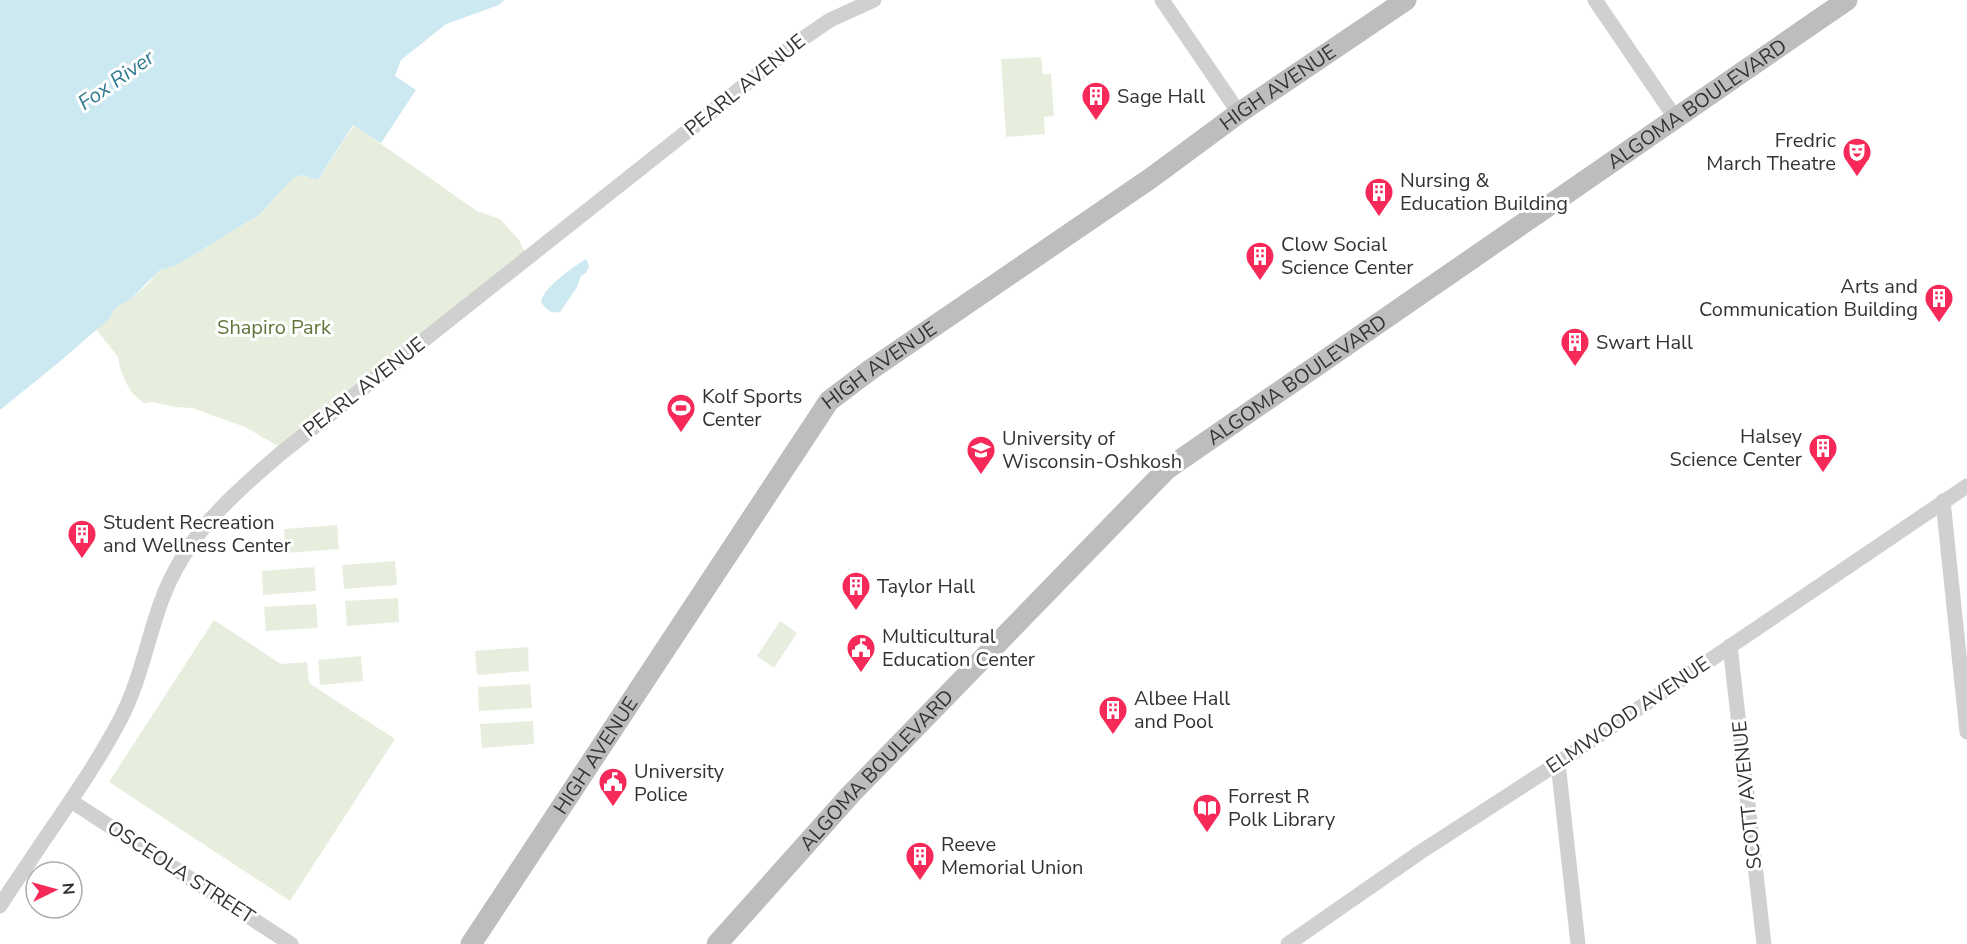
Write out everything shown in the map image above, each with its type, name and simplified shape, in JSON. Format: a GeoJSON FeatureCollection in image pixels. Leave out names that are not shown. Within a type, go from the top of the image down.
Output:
{"type":"FeatureCollection","features":[{"type":"Feature","properties":{"kind":"main road","name":"HIGH AVENUE"},"geometry":{"type":"LineString","coordinates":[[471,944],[829,401],[880,363],[1151,178],[1239,112],[1406,0]]}},
{"type":"Feature","properties":{"kind":"main road","name":"ALGOMA BOULEVARD"},"geometry":{"type":"LineString","coordinates":[[717,944],[851,794],[1167,469],[1847,0]]}},
{"type":"Feature","properties":{"kind":"street","name":"PEARL AVENUE"},"geometry":{"type":"LineString","coordinates":[[1,904],[108,741],[133,694],[154,623],[172,576],[198,533],[232,496],[280,454],[795,44],[830,20],[874,0]]}},
{"type":"Feature","properties":{"kind":"street"},"geometry":{"type":"LineString","coordinates":[[1162,0],[1239,112]]}},
{"type":"Feature","properties":{"kind":"street"},"geometry":{"type":"LineString","coordinates":[[1596,0],[1676,119]]}},
{"type":"Feature","properties":{"kind":"street","name":"ELMWOOD AVENUE"},"geometry":{"type":"LineString","coordinates":[[1288,944],[1967,486]]}},
{"type":"Feature","properties":{"kind":"street"},"geometry":{"type":"LineString","coordinates":[[1943,501],[1967,732]]}},
{"type":"Feature","properties":{"kind":"street","name":"SCOTT AVENUE"},"geometry":{"type":"LineString","coordinates":[[1730,646],[1764,944]]}},
{"type":"Feature","properties":{"kind":"street"},"geometry":{"type":"LineString","coordinates":[[1558,763],[1578,944]]}},
{"type":"Feature","properties":{"kind":"street","name":"OSCEOLA STREET"},"geometry":{"type":"LineString","coordinates":[[70,801],[291,944]]}},
{"type":"Feature","properties":{"kind":"green space"},"geometry":{"type":"Polygon","coordinates":[[[1041,57],[1043,74],[1051,74],[1054,116],[1044,117],[1045,134],[1006,137],[1001,59],[1041,57]]]}},
{"type":"Feature","properties":{"kind":"green space","name":"Shapiro Park"},"geometry":{"type":"Polygon","coordinates":[[[354,125],[477,211],[500,219],[519,240],[528,259],[321,421],[278,446],[245,427],[192,408],[152,402],[144,403],[133,394],[126,383],[118,357],[96,329],[111,317],[117,307],[145,287],[160,270],[175,266],[259,215],[293,178],[302,175],[318,180],[354,125]]]}},
{"type":"Feature","properties":{"kind":"green space"},"geometry":{"type":"Polygon","coordinates":[[[337,525],[339,549],[286,553],[284,529],[337,525]]]}},
{"type":"Feature","properties":{"kind":"green space"},"geometry":{"type":"Polygon","coordinates":[[[395,561],[397,585],[344,589],[342,565],[395,561]]]}},
{"type":"Feature","properties":{"kind":"green space"},"geometry":{"type":"Polygon","coordinates":[[[314,567],[316,591],[263,595],[262,571],[314,567]]]}},
{"type":"Feature","properties":{"kind":"green space"},"geometry":{"type":"Polygon","coordinates":[[[398,598],[399,622],[347,626],[345,601],[398,598]]]}},
{"type":"Feature","properties":{"kind":"green space"},"geometry":{"type":"Polygon","coordinates":[[[316,604],[318,628],[266,631],[264,607],[316,604]]]}},
{"type":"Feature","properties":{"kind":"green space"},"geometry":{"type":"Polygon","coordinates":[[[214,620],[281,664],[307,662],[309,683],[395,739],[290,901],[109,782],[214,620]]]}},
{"type":"Feature","properties":{"kind":"green space"},"geometry":{"type":"Polygon","coordinates":[[[780,621],[797,633],[774,668],[757,656],[780,621]]]}},
{"type":"Feature","properties":{"kind":"green space"},"geometry":{"type":"Polygon","coordinates":[[[528,647],[529,671],[477,675],[475,651],[528,647]]]}},
{"type":"Feature","properties":{"kind":"green space"},"geometry":{"type":"Polygon","coordinates":[[[361,656],[363,681],[320,685],[318,660],[361,656]]]}},
{"type":"Feature","properties":{"kind":"green space"},"geometry":{"type":"Polygon","coordinates":[[[530,684],[532,708],[479,711],[478,687],[530,684]]]}},
{"type":"Feature","properties":{"kind":"green space"},"geometry":{"type":"Polygon","coordinates":[[[533,721],[534,744],[482,748],[480,724],[533,721]]]}},
{"type":"Feature","properties":{"kind":"water","name":"Fox River"},"geometry":{"type":"Polygon","coordinates":[[[0,0],[504,0],[499,5],[446,24],[401,60],[395,76],[416,90],[381,143],[353,125],[318,180],[302,175],[293,178],[259,215],[175,266],[160,270],[132,298],[117,307],[111,317],[0,410],[0,0]]]}},
{"type":"Feature","properties":{"kind":"water"},"geometry":{"type":"Polygon","coordinates":[[[586,259],[589,266],[586,273],[581,276],[577,287],[560,312],[551,312],[541,302],[543,297],[567,272],[586,259]]]}},
{"type":"Feature","properties":{"kind":"place","name":"Sage Hall"},"geometry":{"type":"Point","coordinates":[1096,122]}},
{"type":"Feature","properties":{"kind":"place","name":"Fredric March Theatre"},"geometry":{"type":"Point","coordinates":[1857,178]}},
{"type":"Feature","properties":{"kind":"place","name":"Nursing & Education Building"},"geometry":{"type":"Point","coordinates":[1379,218]}},
{"type":"Feature","properties":{"kind":"place","name":"Clow Social Science Center"},"geometry":{"type":"Point","coordinates":[1260,282]}},
{"type":"Feature","properties":{"kind":"place","name":"Arts and Communication Building"},"geometry":{"type":"Point","coordinates":[1939,324]}},
{"type":"Feature","properties":{"kind":"place","name":"Swart Hall"},"geometry":{"type":"Point","coordinates":[1575,368]}},
{"type":"Feature","properties":{"kind":"place","name":"Kolf Sports Center"},"geometry":{"type":"Point","coordinates":[681,434]}},
{"type":"Feature","properties":{"kind":"place","name":"Halsey Science Center"},"geometry":{"type":"Point","coordinates":[1823,474]}},
{"type":"Feature","properties":{"kind":"place","name":"University of Wisconsin-Oshkosh"},"geometry":{"type":"Point","coordinates":[981,476]}},
{"type":"Feature","properties":{"kind":"place","name":"Student Recreation and Wellness Center"},"geometry":{"type":"Point","coordinates":[82,560]}},
{"type":"Feature","properties":{"kind":"place","name":"Taylor Hall"},"geometry":{"type":"Point","coordinates":[856,612]}},
{"type":"Feature","properties":{"kind":"place","name":"Multicultural Education Center"},"geometry":{"type":"Point","coordinates":[861,674]}},
{"type":"Feature","properties":{"kind":"place","name":"Albee Hall and Pool"},"geometry":{"type":"Point","coordinates":[1113,736]}},
{"type":"Feature","properties":{"kind":"place","name":"University Police"},"geometry":{"type":"Point","coordinates":[613,808]}},
{"type":"Feature","properties":{"kind":"place","name":"Forrest R Polk Library"},"geometry":{"type":"Point","coordinates":[1207,834]}},
{"type":"Feature","properties":{"kind":"place","name":"Reeve Memorial Union"},"geometry":{"type":"Point","coordinates":[920,882]}}]}
